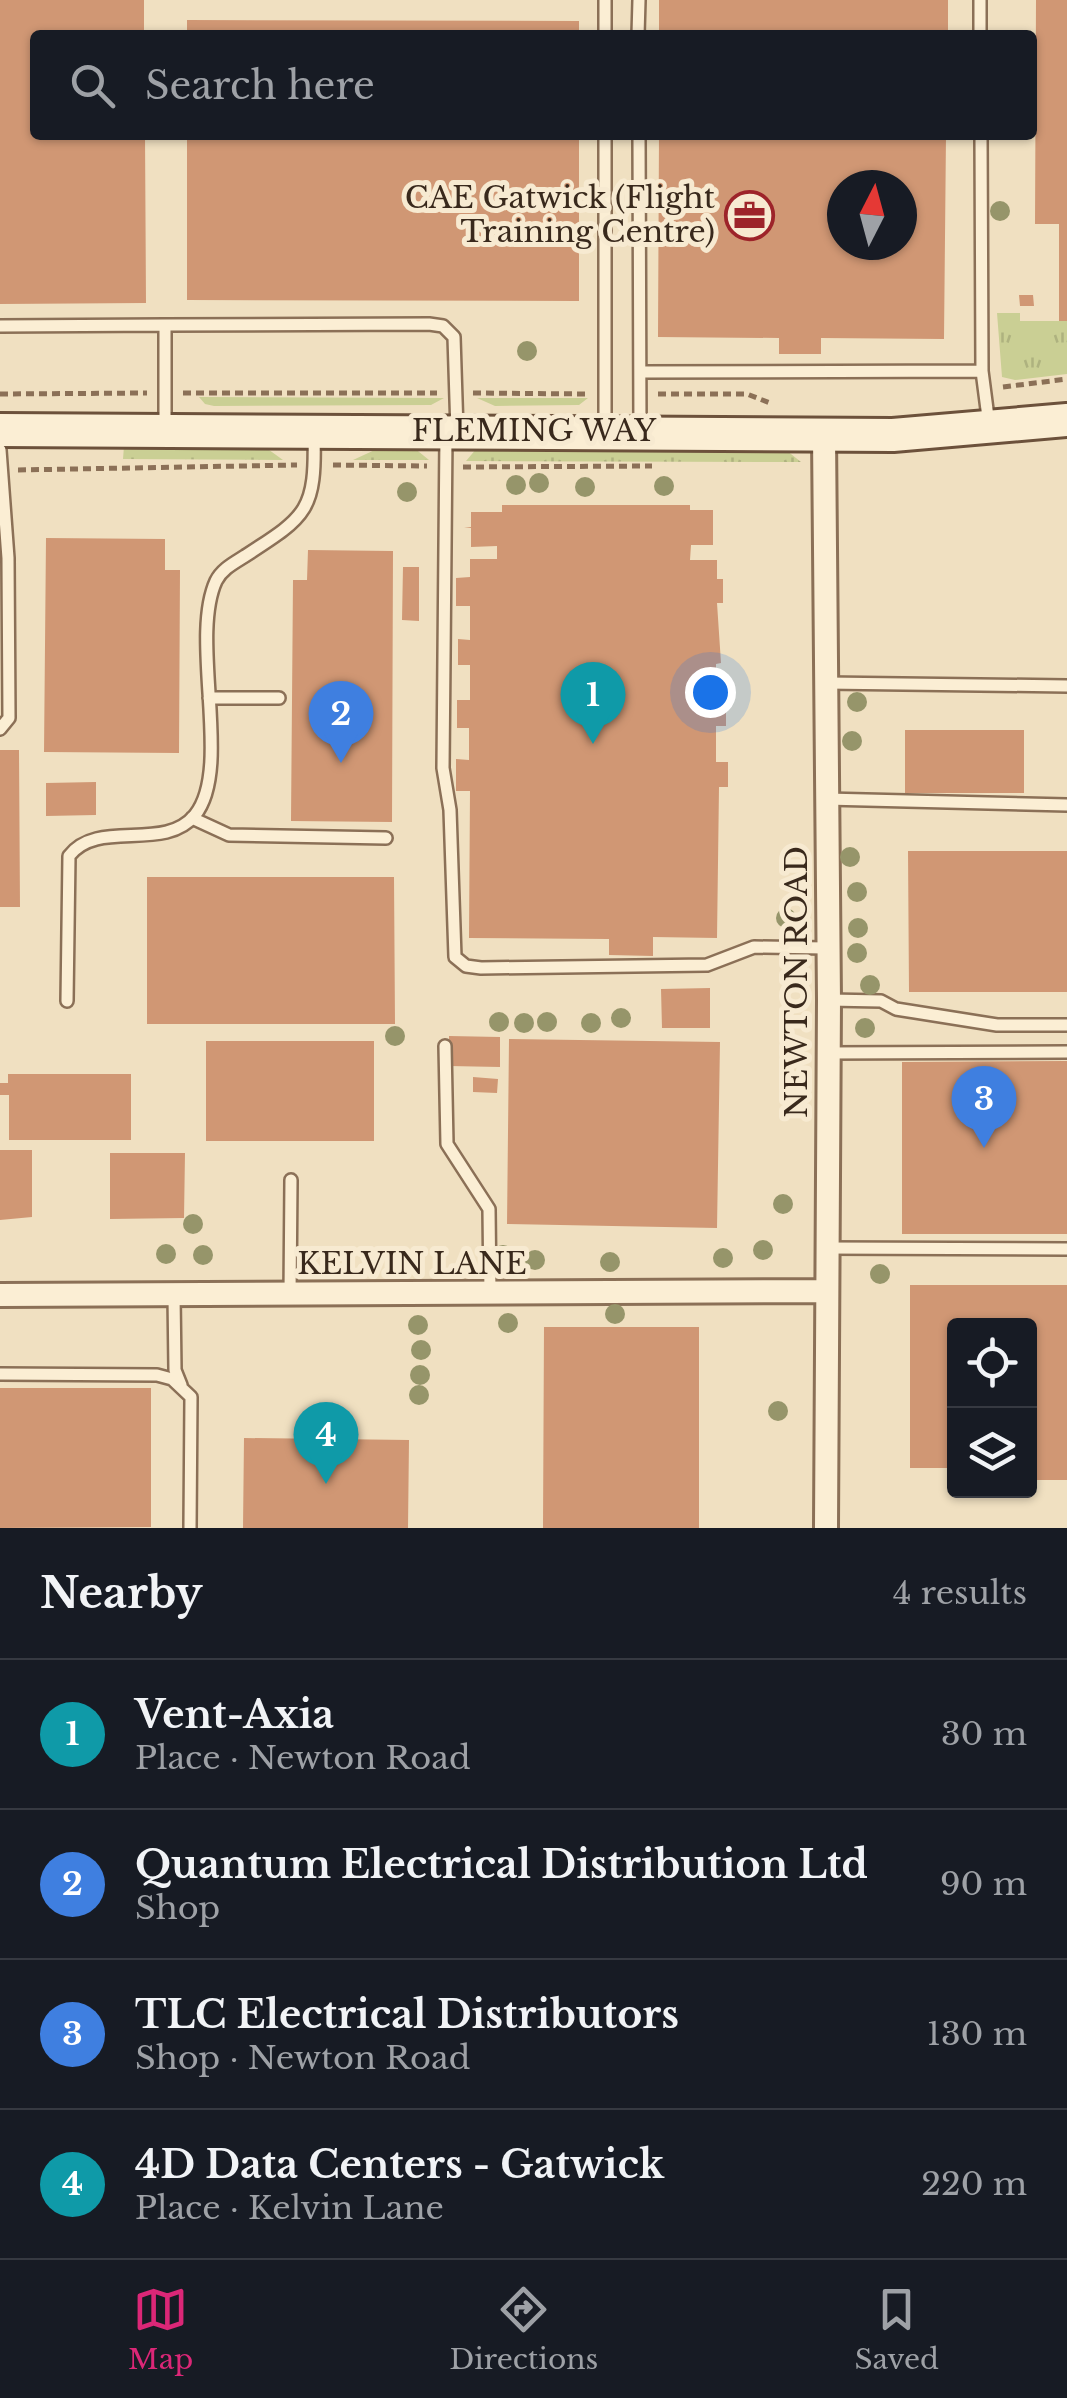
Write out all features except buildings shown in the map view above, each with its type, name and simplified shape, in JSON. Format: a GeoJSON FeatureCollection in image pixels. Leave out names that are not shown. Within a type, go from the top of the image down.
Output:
{"type":"FeatureCollection","features":[{"type":"Feature","properties":{"kind":"street","name":"FLEMING WAY"},"geometry":{"type":"LineString","coordinates":[[0,430],[605,430],[824,435],[990,429],[1067,420]]}},
{"type":"Feature","properties":{"kind":"street","name":"NEWTON ROAD"},"geometry":{"type":"LineString","coordinates":[[824,435],[826,1528]]}},
{"type":"Feature","properties":{"kind":"street","name":"KELVIN LANE"},"geometry":{"type":"LineString","coordinates":[[0,1295],[826,1291]]}},
{"type":"Feature","properties":{"kind":"lane"},"geometry":{"type":"LineString","coordinates":[[605,0],[605,30]]}},
{"type":"Feature","properties":{"kind":"lane"},"geometry":{"type":"LineString","coordinates":[[638,0],[638,30]]}},
{"type":"Feature","properties":{"kind":"lane"},"geometry":{"type":"LineString","coordinates":[[980,0],[980,30]]}},
{"type":"Feature","properties":{"kind":"lane"},"geometry":{"type":"LineString","coordinates":[[605,140],[605,430]]}},
{"type":"Feature","properties":{"kind":"lane"},"geometry":{"type":"LineString","coordinates":[[639,140],[640,432]]}},
{"type":"Feature","properties":{"kind":"lane"},"geometry":{"type":"LineString","coordinates":[[981,140],[982,371],[990,429]]}},
{"type":"Feature","properties":{"kind":"lane"},"geometry":{"type":"LineString","coordinates":[[165,325],[165,430]]}},
{"type":"Feature","properties":{"kind":"lane"},"geometry":{"type":"LineString","coordinates":[[0,326],[443,326],[455,342],[452,431],[446,467],[443,768],[457,960],[480,968],[706,966],[754,947],[826,948]]}},
{"type":"Feature","properties":{"kind":"lane"},"geometry":{"type":"LineString","coordinates":[[640,372],[982,371]]}},
{"type":"Feature","properties":{"kind":"lane"},"geometry":{"type":"LineString","coordinates":[[67,1002],[67,864],[71,852],[94,840],[172,830],[192,818],[204,802],[208,783],[209,627],[215,584],[226,568],[297,521],[310,493],[314,430]]}},
{"type":"Feature","properties":{"kind":"lane"},"geometry":{"type":"LineString","coordinates":[[0,450],[8,558],[9,718],[0,729]]}},
{"type":"Feature","properties":{"kind":"lane"},"geometry":{"type":"LineString","coordinates":[[826,683],[1067,686]]}},
{"type":"Feature","properties":{"kind":"lane"},"geometry":{"type":"LineString","coordinates":[[209,698],[280,698]]}},
{"type":"Feature","properties":{"kind":"lane"},"geometry":{"type":"LineString","coordinates":[[826,799],[1067,805]]}},
{"type":"Feature","properties":{"kind":"lane"},"geometry":{"type":"LineString","coordinates":[[192,818],[229,835],[386,838]]}},
{"type":"Feature","properties":{"kind":"lane"},"geometry":{"type":"LineString","coordinates":[[828,1000],[881,1001],[896,1009],[997,1025],[1067,1025]]}},
{"type":"Feature","properties":{"kind":"lane"},"geometry":{"type":"LineString","coordinates":[[445,1046],[448,1144],[489,1208],[490,1294]]}},
{"type":"Feature","properties":{"kind":"lane"},"geometry":{"type":"LineString","coordinates":[[827,1053],[1067,1052]]}},
{"type":"Feature","properties":{"kind":"lane"},"geometry":{"type":"LineString","coordinates":[[290,1295],[291,1180]]}},
{"type":"Feature","properties":{"kind":"lane"},"geometry":{"type":"LineString","coordinates":[[826,1248],[1067,1249]]}},
{"type":"Feature","properties":{"kind":"lane"},"geometry":{"type":"LineString","coordinates":[[174,1296],[174,1366],[192,1402],[190,1528]]}},
{"type":"Feature","properties":{"kind":"lane"},"geometry":{"type":"LineString","coordinates":[[0,1374],[157,1375],[182,1386]]}},
{"type":"Feature","properties":{"kind":"path"},"geometry":{"type":"LineString","coordinates":[[0,394],[389,393]]}},
{"type":"Feature","properties":{"kind":"path"},"geometry":{"type":"LineString","coordinates":[[1,470],[314,464],[663,466]]}},
{"type":"Feature","properties":{"kind":"green space"},"geometry":{"type":"Polygon","coordinates":[[[997,313],[1020,313],[1020,321],[1067,321],[1067,374],[1015,380],[1002,377],[997,313]]]}},
{"type":"Feature","properties":{"kind":"green space"},"geometry":{"type":"Polygon","coordinates":[[[199,397],[444,398],[431,405],[214,406],[199,397]]]}},
{"type":"Feature","properties":{"kind":"green space"},"geometry":{"type":"Polygon","coordinates":[[[477,398],[588,398],[579,405],[495,406],[477,398]]]}},
{"type":"Feature","properties":{"kind":"green space"},"geometry":{"type":"Polygon","coordinates":[[[124,446],[265,447],[283,460],[123,459],[124,446]]]}},
{"type":"Feature","properties":{"kind":"green space"},"geometry":{"type":"Polygon","coordinates":[[[413,447],[429,460],[353,460],[379,448],[413,447]]]}},
{"type":"Feature","properties":{"kind":"green space"},"geometry":{"type":"Polygon","coordinates":[[[477,448],[786,450],[801,462],[466,461],[477,448]]]}},
{"type":"Feature","properties":{"kind":"place","name":"CAE Gatwick (Flight Training Centre)"},"geometry":{"type":"Point","coordinates":[750,215]}},
{"type":"Feature","properties":{"kind":"place","name":"Vent-Axia"},"geometry":{"type":"Point","coordinates":[593,744]}},
{"type":"Feature","properties":{"kind":"place","name":"Quantum Electrical Distribution Ltd"},"geometry":{"type":"Point","coordinates":[341,763]}},
{"type":"Feature","properties":{"kind":"place","name":"TLC Electrical Distributors"},"geometry":{"type":"Point","coordinates":[984,1148]}},
{"type":"Feature","properties":{"kind":"place","name":"4D Data Centers - Gatwick"},"geometry":{"type":"Point","coordinates":[326,1484]}}]}
